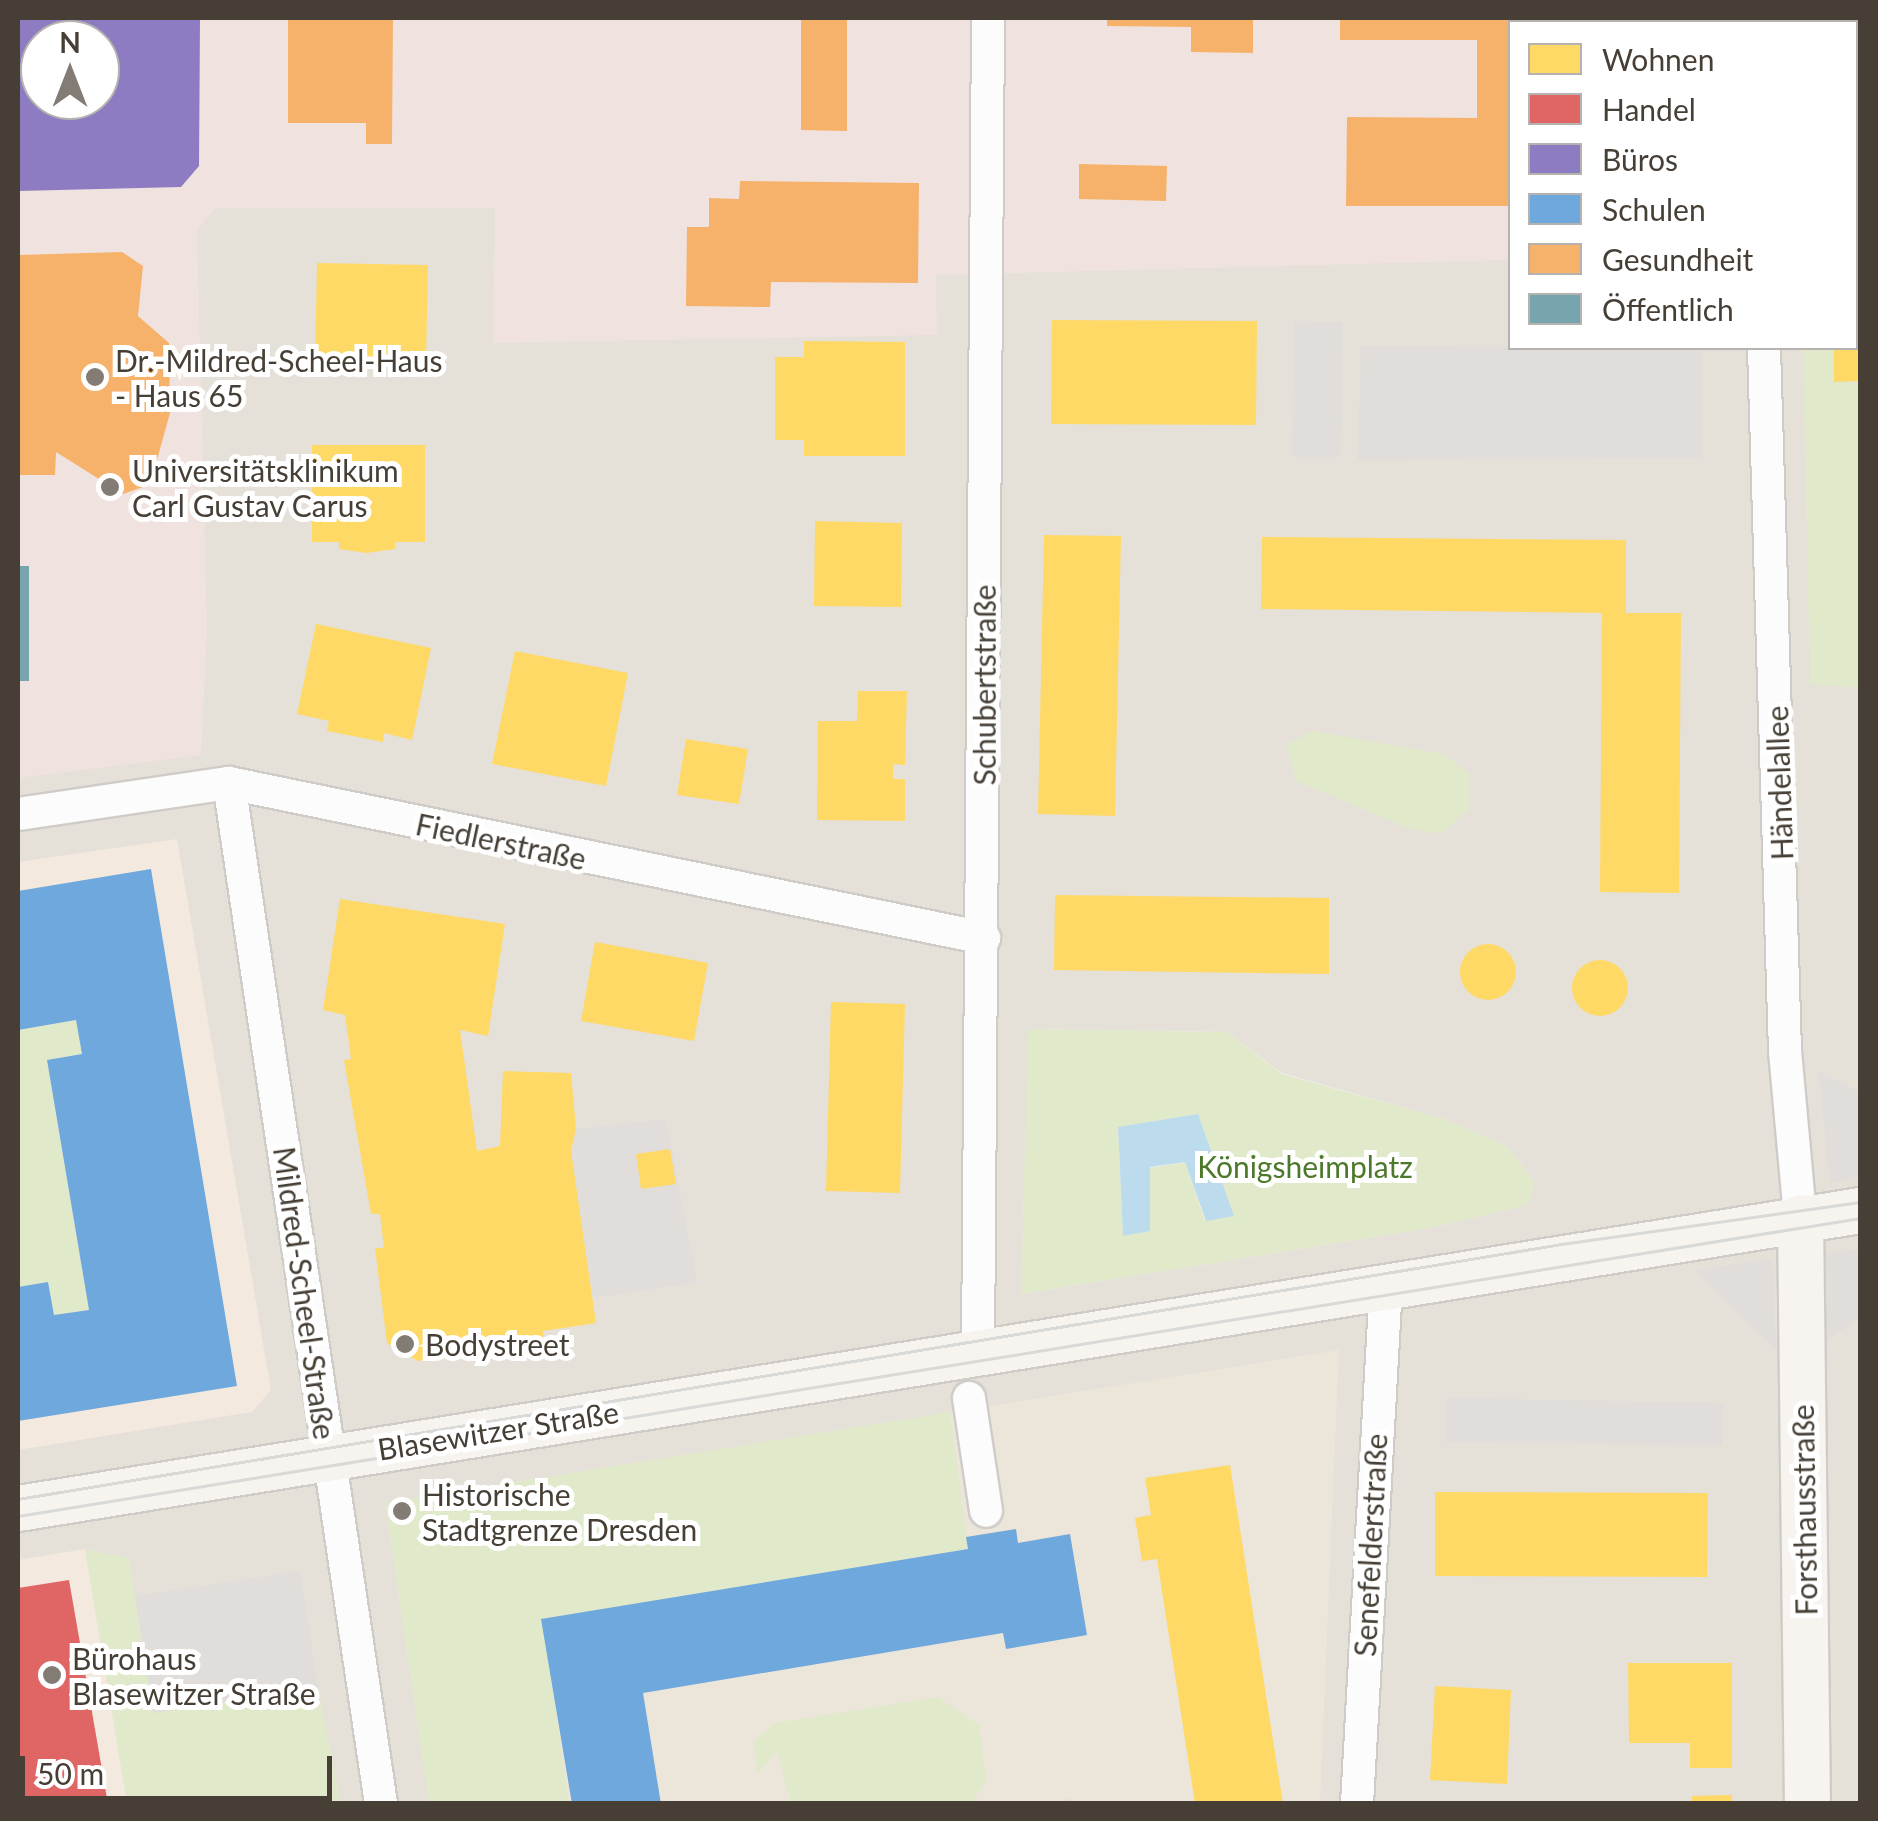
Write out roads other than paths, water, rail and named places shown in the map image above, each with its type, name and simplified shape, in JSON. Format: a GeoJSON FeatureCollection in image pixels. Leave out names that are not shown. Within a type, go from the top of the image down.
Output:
{"type":"FeatureCollection","features":[{"type":"Feature","properties":{"kind":"street","name":"Schubertstraße"},"geometry":{"type":"LineString","coordinates":[[978,1352],[988,18]]}},
{"type":"Feature","properties":{"kind":"street","name":"Händelallee"},"geometry":{"type":"LineString","coordinates":[[1764,350],[1786,1051],[1800,1217]]}},
{"type":"Feature","properties":{"kind":"street","name":"Fiedlerstraße"},"geometry":{"type":"LineString","coordinates":[[18,814],[229,783],[984,938]]}},
{"type":"Feature","properties":{"kind":"street","name":"Mildred-Scheel-Straße"},"geometry":{"type":"LineString","coordinates":[[229,783],[381,1804]]}},
{"type":"Feature","properties":{"kind":"street"},"geometry":{"type":"LineString","coordinates":[[978,1352],[1860,1210]]}},
{"type":"Feature","properties":{"kind":"street","name":"Forsthausstraße"},"geometry":{"type":"LineString","coordinates":[[1800,1217],[1807,1804]]}},
{"type":"Feature","properties":{"kind":"street","name":"Senefelderstraße"},"geometry":{"type":"LineString","coordinates":[[1357,1804],[1386,1286]]}},
{"type":"Feature","properties":{"kind":"street","name":"Blasewitzer Straße"},"geometry":{"type":"LineString","coordinates":[[18,1508],[978,1352]]}},
{"type":"Feature","properties":{"kind":"street"},"geometry":{"type":"LineString","coordinates":[[969,1398],[986,1510]]}},
{"type":"Feature","properties":{"kind":"water"},"geometry":{"type":"Polygon","coordinates":[[[1198,1114],[1234,1216],[1206,1221],[1185,1162],[1150,1167],[1150,1231],[1123,1236],[1118,1127],[1198,1114]]]}},
{"type":"Feature","properties":{"kind":"tram line"},"geometry":{"type":"LineString","coordinates":[[18,1499],[1561,1244],[1860,1202]]}},
{"type":"Feature","properties":{"kind":"tram line"},"geometry":{"type":"LineString","coordinates":[[18,1516],[1860,1218]]}},
{"type":"Feature","properties":{"kind":"place","name":"Dr.-Mildred-Scheel-Haus - Haus 65"},"geometry":{"type":"Point","coordinates":[95,377]}},
{"type":"Feature","properties":{"kind":"place","name":"Universitätsklinikum Carl Gustav Carus"},"geometry":{"type":"Point","coordinates":[110,487]}},
{"type":"Feature","properties":{"kind":"place","name":"Bodystreet"},"geometry":{"type":"Point","coordinates":[405,1344]}},
{"type":"Feature","properties":{"kind":"place","name":"Historische Stadtgrenze Dresden"},"geometry":{"type":"Point","coordinates":[402,1511]}},
{"type":"Feature","properties":{"kind":"place","name":"Bürohaus Blasewitzer Straße"},"geometry":{"type":"Point","coordinates":[52,1675]}},
{"type":"Feature","properties":{"kind":"park label","name":"Königsheimplatz"},"geometry":{"type":"Point","coordinates":[1305,1166]}}]}
